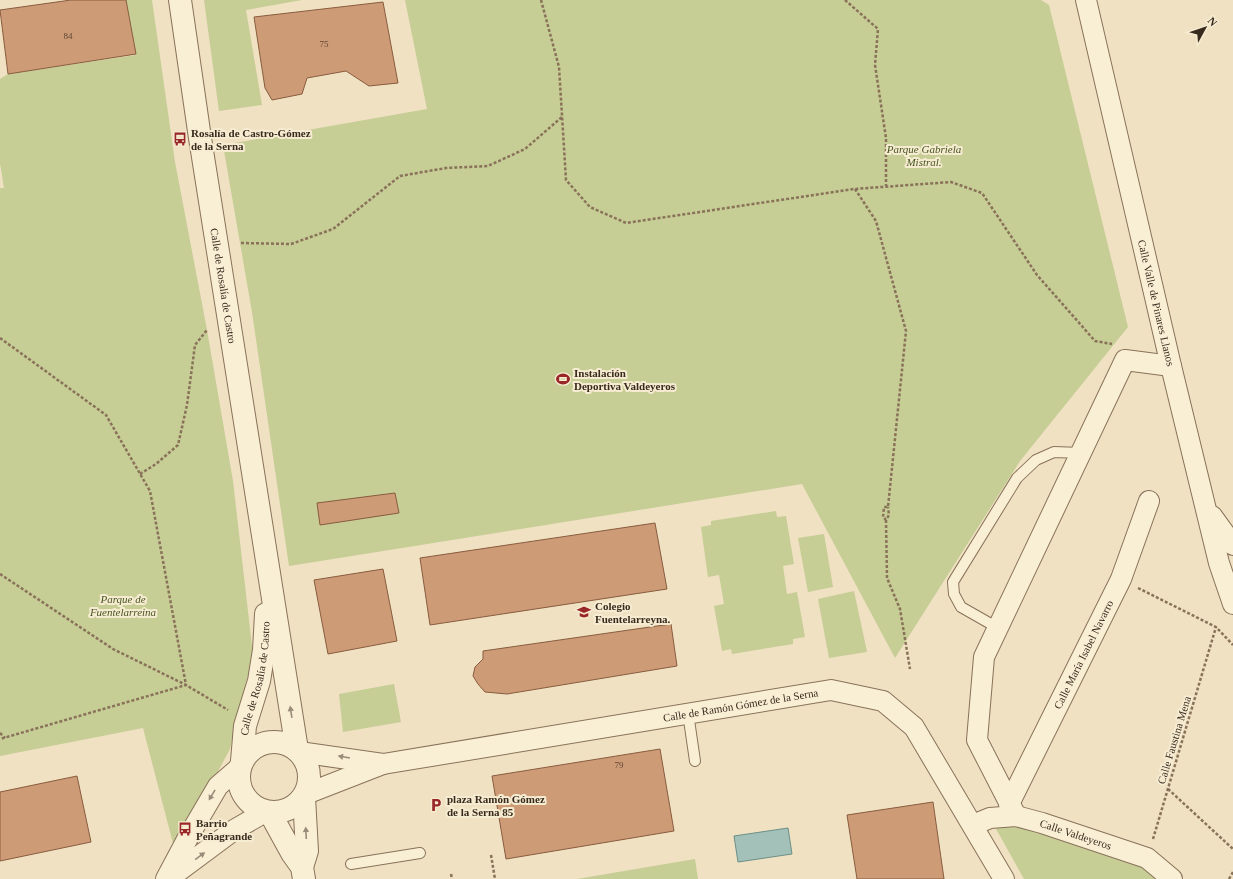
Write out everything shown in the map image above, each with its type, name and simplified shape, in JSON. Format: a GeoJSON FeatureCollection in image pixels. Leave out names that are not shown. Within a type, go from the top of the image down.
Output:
{"type":"FeatureCollection","features":[{"type":"Feature","properties":{"kind":"street","name":"Calle de Rosalía de Castro"},"geometry":{"type":"LineString","coordinates":[[180,0],[298,751]]}},
{"type":"Feature","properties":{"kind":"street","name":"Calle Valle de Pinares Llanos"},"geometry":{"type":"LineString","coordinates":[[1086,0],[1170,354],[1171,366],[1219,563],[1233,604]]}},
{"type":"Feature","properties":{"kind":"street"},"geometry":{"type":"LineString","coordinates":[[1012,810],[977,740],[984,657],[1125,360],[1171,366]]}},
{"type":"Feature","properties":{"kind":"street","name":"Calle María Isabel Navarro"},"geometry":{"type":"LineString","coordinates":[[1012,810],[1120,579],[1149,501]]}},
{"type":"Feature","properties":{"kind":"street"},"geometry":{"type":"LineString","coordinates":[[1206,508],[1233,545]]}},
{"type":"Feature","properties":{"kind":"street"},"geometry":{"type":"LineString","coordinates":[[1206,508],[1230,561],[1233,563]]}},
{"type":"Feature","properties":{"kind":"street","name":"Calle de Rosalía de Castro"},"geometry":{"type":"LineString","coordinates":[[241,764],[245,726],[259,681],[264,650],[269,571]]}},
{"type":"Feature","properties":{"kind":"street","name":"Calle de Ramón Gómez de la Serna"},"geometry":{"type":"LineString","coordinates":[[305,796],[383,764],[831,690],[883,701],[914,727],[1004,879]]}},
{"type":"Feature","properties":{"kind":"street"},"geometry":{"type":"LineString","coordinates":[[167,879],[190,832],[218,786],[241,764],[250,751],[261,744],[274,741],[286,743],[298,751],[306,762],[310,774],[309,786],[305,796],[307,851],[303,873]]}},
{"type":"Feature","properties":{"kind":"street","name":"Calle de Ramón Gómez de la Serna"},"geometry":{"type":"LineString","coordinates":[[298,751],[383,764]]}},
{"type":"Feature","properties":{"kind":"street"},"geometry":{"type":"LineString","coordinates":[[241,764],[239,782],[244,797],[255,807],[268,812],[303,873]]}},
{"type":"Feature","properties":{"kind":"street"},"geometry":{"type":"LineString","coordinates":[[167,879],[234,830],[268,812],[289,810],[305,796]]}},
{"type":"Feature","properties":{"kind":"street","name":"Calle Valdeyeros"},"geometry":{"type":"LineString","coordinates":[[972,825],[1012,810],[1042,823],[1147,858],[1172,879]]}},
{"type":"Feature","properties":{"kind":"lane"},"geometry":{"type":"LineString","coordinates":[[998,628],[961,607],[954,594],[953,582],[1017,478],[1036,460],[1054,452],[1081,453]]}},
{"type":"Feature","properties":{"kind":"lane"},"geometry":{"type":"LineString","coordinates":[[688,713],[695,761]]}},
{"type":"Feature","properties":{"kind":"lane"},"geometry":{"type":"LineString","coordinates":[[351,864],[420,853]]}},
{"type":"Feature","properties":{"kind":"path"},"geometry":{"type":"LineString","coordinates":[[541,0],[559,67],[566,180],[590,207],[626,223],[854,189],[951,182],[982,193],[1038,275],[1095,342],[1117,345]]}},
{"type":"Feature","properties":{"kind":"path"},"geometry":{"type":"LineString","coordinates":[[845,0],[878,29],[875,65],[886,138],[886,186]]}},
{"type":"Feature","properties":{"kind":"path"},"geometry":{"type":"LineString","coordinates":[[241,243],[291,244],[333,229],[400,176],[446,168],[488,166],[524,149],[562,117]]}},
{"type":"Feature","properties":{"kind":"path"},"geometry":{"type":"LineString","coordinates":[[854,189],[876,222],[906,331],[888,507],[889,515],[886,520]]}},
{"type":"Feature","properties":{"kind":"path"},"geometry":{"type":"LineString","coordinates":[[140,474],[156,464],[178,445],[187,405],[195,345],[207,330]]}},
{"type":"Feature","properties":{"kind":"path"},"geometry":{"type":"LineString","coordinates":[[0,338],[106,415],[150,491],[186,685]]}},
{"type":"Feature","properties":{"kind":"path"},"geometry":{"type":"LineString","coordinates":[[888,507],[884,507],[883,517],[886,520],[887,578],[900,609],[910,669]]}},
{"type":"Feature","properties":{"kind":"path"},"geometry":{"type":"LineString","coordinates":[[0,574],[113,649],[186,685],[231,712]]}},
{"type":"Feature","properties":{"kind":"path"},"geometry":{"type":"LineString","coordinates":[[1120,579],[1216,627],[1233,645]]}},
{"type":"Feature","properties":{"kind":"path","name":"Calle Faustina Mena"},"geometry":{"type":"LineString","coordinates":[[1147,858],[1216,627]]}},
{"type":"Feature","properties":{"kind":"path"},"geometry":{"type":"LineString","coordinates":[[0,739],[186,685]]}},
{"type":"Feature","properties":{"kind":"path"},"geometry":{"type":"LineString","coordinates":[[0,733],[5,738]]}},
{"type":"Feature","properties":{"kind":"path"},"geometry":{"type":"LineString","coordinates":[[1168,789],[1233,849]]}},
{"type":"Feature","properties":{"kind":"path"},"geometry":{"type":"LineString","coordinates":[[491,855],[495,879]]}},
{"type":"Feature","properties":{"kind":"path"},"geometry":{"type":"LineString","coordinates":[[1229,879],[1233,872]]}},
{"type":"Feature","properties":{"kind":"path"},"geometry":{"type":"LineString","coordinates":[[451,874],[452,879]]}},
{"type":"Feature","properties":{"kind":"green space","name":"Parque de Fuentelarreina"},"geometry":{"type":"Polygon","coordinates":[[[126,0],[152,0],[175,162],[207,330],[233,481],[253,655],[230,749],[175,851],[143,728],[0,756],[0,188],[4,188],[0,163],[0,79],[8,74],[136,55],[126,0]]]}},
{"type":"Feature","properties":{"kind":"green space"},"geometry":{"type":"Polygon","coordinates":[[[204,0],[302,0],[246,10],[262,105],[219,111],[204,0]]]}},
{"type":"Feature","properties":{"kind":"green space","name":"Parque Gabriela Mistral."},"geometry":{"type":"Polygon","coordinates":[[[405,0],[1041,0],[1049,5],[1128,327],[1020,461],[895,658],[802,484],[289,566],[252,312],[223,145],[427,109],[405,0]]]}},
{"type":"Feature","properties":{"kind":"green space"},"geometry":{"type":"Polygon","coordinates":[[[776,511],[777,517],[786,516],[794,564],[783,566],[787,594],[797,592],[805,637],[793,639],[793,644],[732,654],[731,649],[722,651],[714,606],[724,604],[719,575],[708,577],[701,527],[711,525],[711,521],[776,511]]]}},
{"type":"Feature","properties":{"kind":"green space"},"geometry":{"type":"Polygon","coordinates":[[[824,534],[833,587],[808,592],[798,538],[824,534]]]}},
{"type":"Feature","properties":{"kind":"green space"},"geometry":{"type":"Polygon","coordinates":[[[854,591],[867,652],[829,658],[818,599],[854,591]]]}},
{"type":"Feature","properties":{"kind":"green space"},"geometry":{"type":"Polygon","coordinates":[[[394,684],[401,722],[343,732],[339,694],[394,684]]]}},
{"type":"Feature","properties":{"kind":"green space"},"geometry":{"type":"Polygon","coordinates":[[[990,818],[1042,823],[1172,879],[1024,879],[990,818]]]}},
{"type":"Feature","properties":{"kind":"green space"},"geometry":{"type":"Polygon","coordinates":[[[695,859],[698,879],[577,879],[695,859]]]}},
{"type":"Feature","properties":{"kind":"water"},"geometry":{"type":"Polygon","coordinates":[[[788,828],[792,854],[738,862],[734,836],[788,828]]]}},
{"type":"Feature","properties":{"kind":"building"},"geometry":{"type":"Polygon","coordinates":[[[71,0],[126,0],[136,54],[8,74],[0,10],[71,0]]]}},
{"type":"Feature","properties":{"kind":"building"},"geometry":{"type":"Polygon","coordinates":[[[383,2],[398,83],[369,86],[346,71],[307,78],[302,94],[272,100],[265,88],[254,17],[383,2]]]}},
{"type":"Feature","properties":{"kind":"building"},"geometry":{"type":"Polygon","coordinates":[[[395,493],[399,513],[320,525],[317,503],[395,493]]]}},
{"type":"Feature","properties":{"kind":"building"},"geometry":{"type":"Polygon","coordinates":[[[655,523],[667,589],[430,625],[420,558],[655,523]]]}},
{"type":"Feature","properties":{"kind":"building"},"geometry":{"type":"Polygon","coordinates":[[[383,569],[397,641],[328,654],[314,580],[383,569]]]}},
{"type":"Feature","properties":{"kind":"building"},"geometry":{"type":"Polygon","coordinates":[[[671,624],[677,666],[507,694],[485,692],[473,676],[475,667],[483,659],[483,651],[671,624]]]}},
{"type":"Feature","properties":{"kind":"building"},"geometry":{"type":"Polygon","coordinates":[[[660,749],[674,831],[506,859],[492,776],[660,749]]]}},
{"type":"Feature","properties":{"kind":"building"},"geometry":{"type":"Polygon","coordinates":[[[77,776],[91,842],[0,861],[0,792],[77,776]]]}},
{"type":"Feature","properties":{"kind":"building"},"geometry":{"type":"Polygon","coordinates":[[[933,802],[944,879],[857,879],[847,815],[933,802]]]}},
{"type":"Feature","properties":{"kind":"place","name":"Rosalía de Castro-Gómez de la Serna"},"geometry":{"type":"Point","coordinates":[180,139]}},
{"type":"Feature","properties":{"kind":"place","name":"Instalación Deportiva Valdeyeros"},"geometry":{"type":"Point","coordinates":[563,379]}},
{"type":"Feature","properties":{"kind":"place","name":"Colegio Fuentelarreyna."},"geometry":{"type":"Point","coordinates":[584,612]}},
{"type":"Feature","properties":{"kind":"place","name":"plaza Ramón Gómez de la Serna 85"},"geometry":{"type":"Point","coordinates":[436,805]}},
{"type":"Feature","properties":{"kind":"place","name":"Barrio Peñagrande"},"geometry":{"type":"Point","coordinates":[185,829]}}]}
